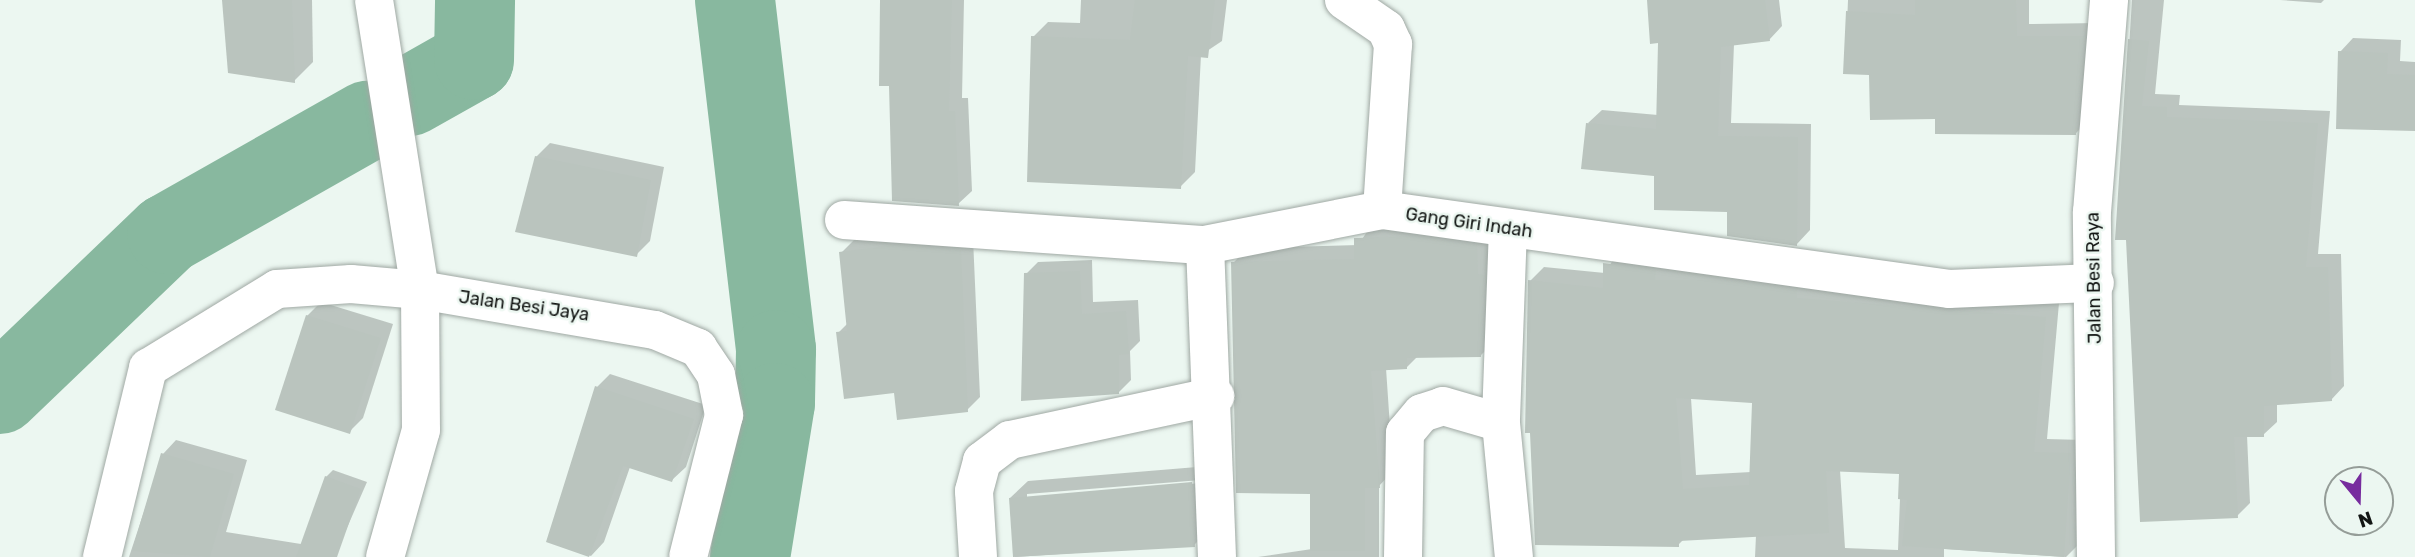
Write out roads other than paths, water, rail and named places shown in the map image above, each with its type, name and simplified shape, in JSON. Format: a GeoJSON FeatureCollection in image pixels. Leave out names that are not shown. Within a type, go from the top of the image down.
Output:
{"type":"FeatureCollection","features":[{"type":"Feature","properties":{"kind":"street"},"geometry":{"type":"LineString","coordinates":[[374,0],[420,290],[421,430],[385,557]]}},
{"type":"Feature","properties":{"kind":"street"},"geometry":{"type":"LineString","coordinates":[[1344,0],[1386,29],[1393,44],[1382,210]]}},
{"type":"Feature","properties":{"kind":"street","name":"Jalan Besi Raya"},"geometry":{"type":"LineString","coordinates":[[2096,557],[2095,283],[2092,212],[2109,0]]}},
{"type":"Feature","properties":{"kind":"street","name":"Gang Giri Indah"},"geometry":{"type":"LineString","coordinates":[[844,219],[1205,245],[1382,210],[1950,289],[2095,283]]}},
{"type":"Feature","properties":{"kind":"street"},"geometry":{"type":"LineString","coordinates":[[1508,228],[1501,423],[1514,557]]}},
{"type":"Feature","properties":{"kind":"street"},"geometry":{"type":"LineString","coordinates":[[1205,245],[1216,396],[1217,557]]}},
{"type":"Feature","properties":{"kind":"street","name":"Jalan Besi Jaya"},"geometry":{"type":"LineString","coordinates":[[102,557],[148,368],[277,289],[351,284],[420,290],[592,316],[698,348],[716,375],[724,415],[688,557]]}},
{"type":"Feature","properties":{"kind":"street"},"geometry":{"type":"LineString","coordinates":[[978,557],[974,491],[982,461],[1010,440],[1216,396]]}},
{"type":"Feature","properties":{"kind":"street"},"geometry":{"type":"LineString","coordinates":[[1403,557],[1405,433],[1422,413],[1443,406],[1501,423]]}},
{"type":"Feature","properties":{"kind":"waterway"},"geometry":{"type":"LineString","coordinates":[[410,96],[474,60],[475,0]]}},
{"type":"Feature","properties":{"kind":"waterway"},"geometry":{"type":"LineString","coordinates":[[735,0],[776,350],[775,403],[750,557]]}},
{"type":"Feature","properties":{"kind":"waterway"},"geometry":{"type":"LineString","coordinates":[[0,394],[167,234],[367,121]]}}]}
